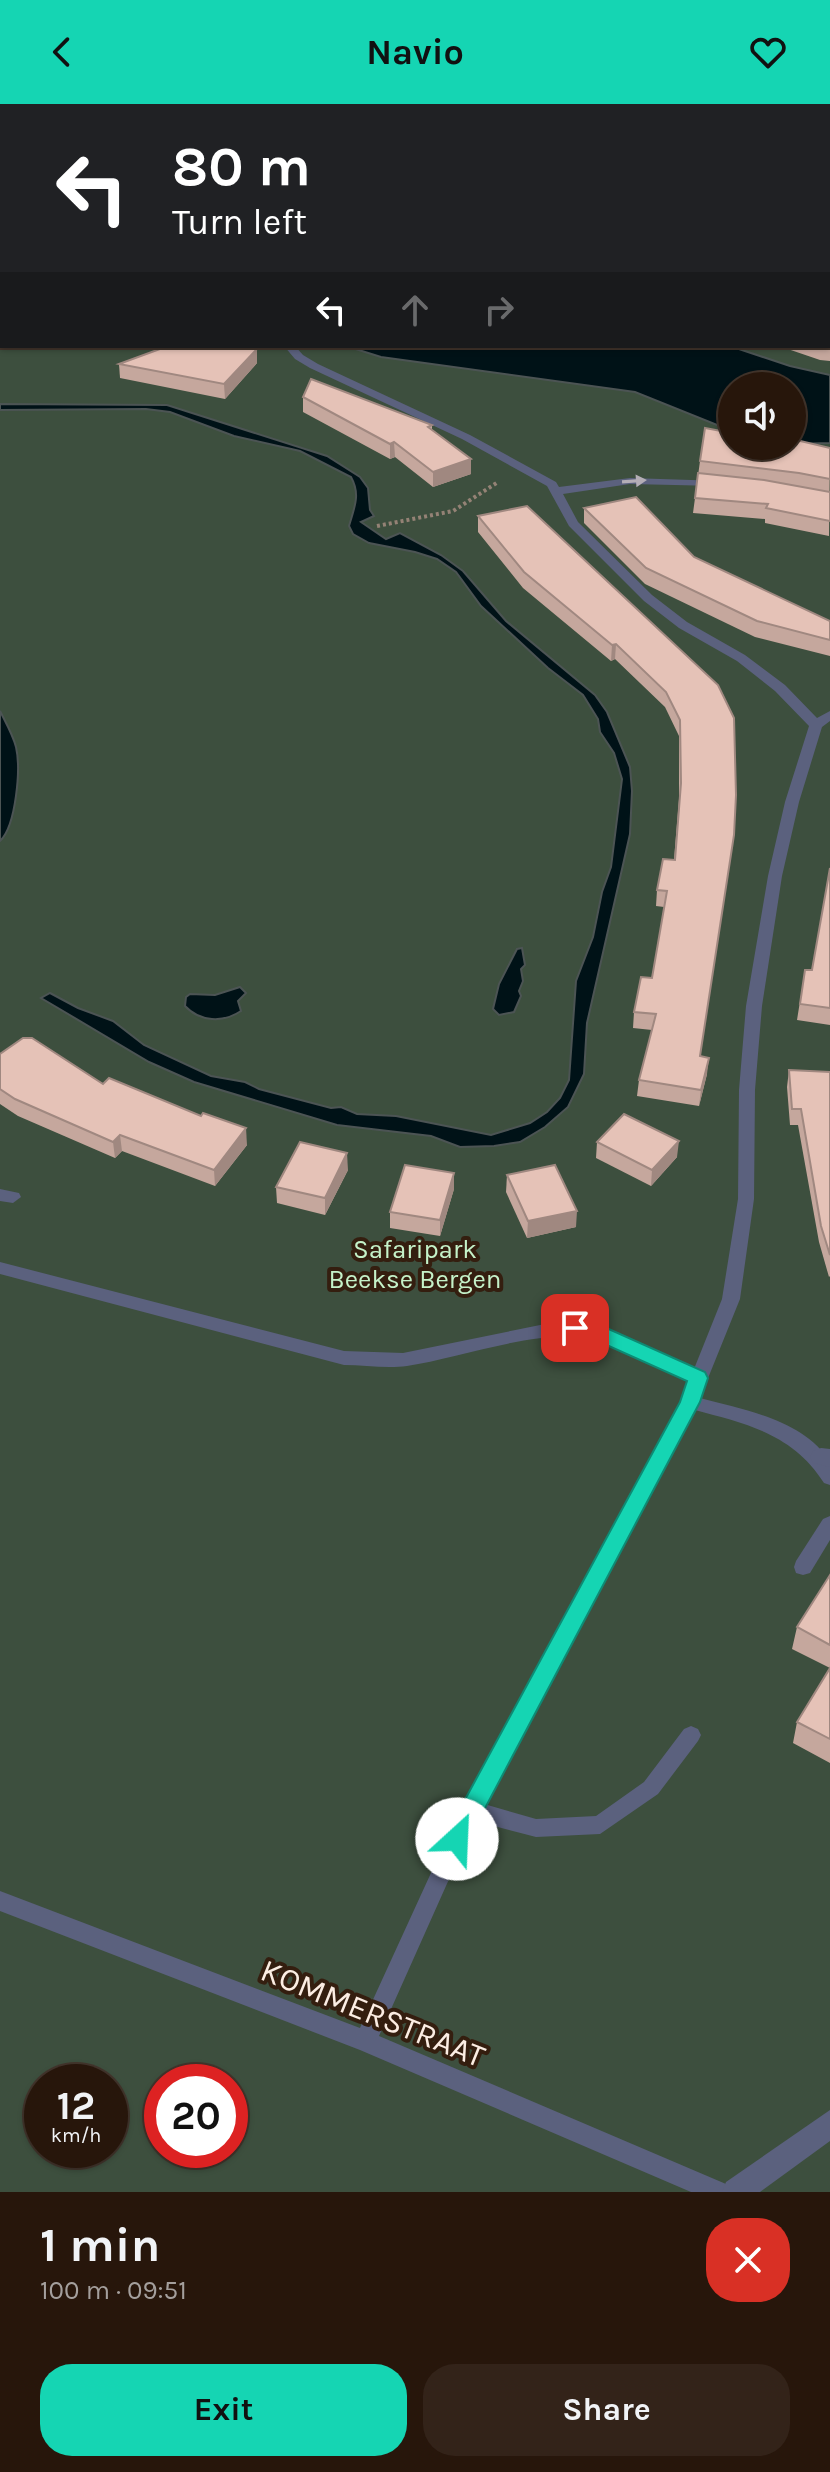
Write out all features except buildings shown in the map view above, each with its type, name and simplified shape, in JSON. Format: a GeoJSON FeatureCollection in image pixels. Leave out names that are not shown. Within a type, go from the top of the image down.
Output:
{"type":"FeatureCollection","features":[{"type":"Feature","properties":{"kind":"street"},"geometry":{"type":"LineString","coordinates":[[736,2192],[830,2124]]}},
{"type":"Feature","properties":{"kind":"lane"},"geometry":{"type":"LineString","coordinates":[[291,348],[314,366],[466,437],[535,475],[557,491],[573,524],[648,598],[683,625],[741,658],[823,720],[782,847],[754,1006],[747,1090],[746,1199],[731,1299],[690,1402],[470,1810],[365,2041]]}},
{"type":"Feature","properties":{"kind":"lane"},"geometry":{"type":"LineString","coordinates":[[557,491],[630,481],[732,483]]}},
{"type":"Feature","properties":{"kind":"lane"},"geometry":{"type":"LineString","coordinates":[[0,1268],[344,1358],[403,1360],[550,1330],[575,1328],[595,1332],[698,1378]]}},
{"type":"Feature","properties":{"kind":"lane"},"geometry":{"type":"LineString","coordinates":[[690,1402],[772,1426],[827,1465]]}},
{"type":"Feature","properties":{"kind":"lane"},"geometry":{"type":"LineString","coordinates":[[803,1567],[830,1524]]}},
{"type":"Feature","properties":{"kind":"lane"},"geometry":{"type":"LineString","coordinates":[[470,1810],[536,1828],[600,1825],[651,1788],[691,1735]]}},
{"type":"Feature","properties":{"kind":"lane","name":"KOMMERSTRAAT"},"geometry":{"type":"LineString","coordinates":[[0,1901],[365,2041],[718,2192]]}},
{"type":"Feature","properties":{"kind":"path"},"geometry":{"type":"LineString","coordinates":[[377,526],[416,515],[448,513],[467,505],[487,485],[535,475]]}},
{"type":"Feature","properties":{"kind":"green space","name":"Safaripark Beekse Bergen"},"geometry":{"type":"Polygon","coordinates":[[[0,348],[830,348],[830,2192],[0,2192],[0,348]]]}},
{"type":"Feature","properties":{"kind":"shaded area"},"geometry":{"type":"Polygon","coordinates":[[[352,348],[736,348],[830,375],[830,443],[806,444],[806,372],[718,372],[718,425],[635,392],[381,357],[352,348]]]}},
{"type":"Feature","properties":{"kind":"shaded area"},"geometry":{"type":"Polygon","coordinates":[[[0,404],[167,405],[327,456],[360,477],[368,488],[370,510],[374,516],[361,522],[386,539],[400,533],[463,571],[506,621],[595,695],[607,712],[630,767],[630,834],[587,1023],[584,1074],[568,1107],[545,1127],[520,1142],[460,1147],[431,1136],[337,1125],[194,1082],[149,1062],[41,998],[50,993],[113,1021],[144,1045],[211,1076],[245,1082],[259,1089],[331,1108],[341,1107],[357,1114],[396,1116],[491,1135],[530,1123],[547,1112],[560,1098],[569,1080],[576,981],[593,937],[602,892],[611,867],[622,779],[614,753],[600,732],[598,719],[583,695],[548,668],[481,606],[456,572],[437,559],[369,543],[353,534],[349,526],[356,496],[351,477],[300,451],[234,436],[170,412],[146,409],[0,410],[0,404]]]}},
{"type":"Feature","properties":{"kind":"shaded area"},"geometry":{"type":"Polygon","coordinates":[[[0,711],[15,742],[18,769],[10,823],[0,841],[0,711]]]}},
{"type":"Feature","properties":{"kind":"shaded area"},"geometry":{"type":"Polygon","coordinates":[[[522,948],[525,965],[521,969],[521,996],[514,1012],[499,1015],[493,1009],[499,984],[517,949],[522,948]]]}},
{"type":"Feature","properties":{"kind":"shaded area"},"geometry":{"type":"Polygon","coordinates":[[[240,987],[246,993],[238,1001],[241,1011],[227,1018],[205,1018],[185,1006],[186,997],[190,994],[215,995],[240,987]]]}},
{"type":"Feature","properties":{"kind":"route"},"geometry":{"type":"LineString","coordinates":[[457,1839],[690,1402],[698,1378],[595,1332],[575,1328]]}}]}
